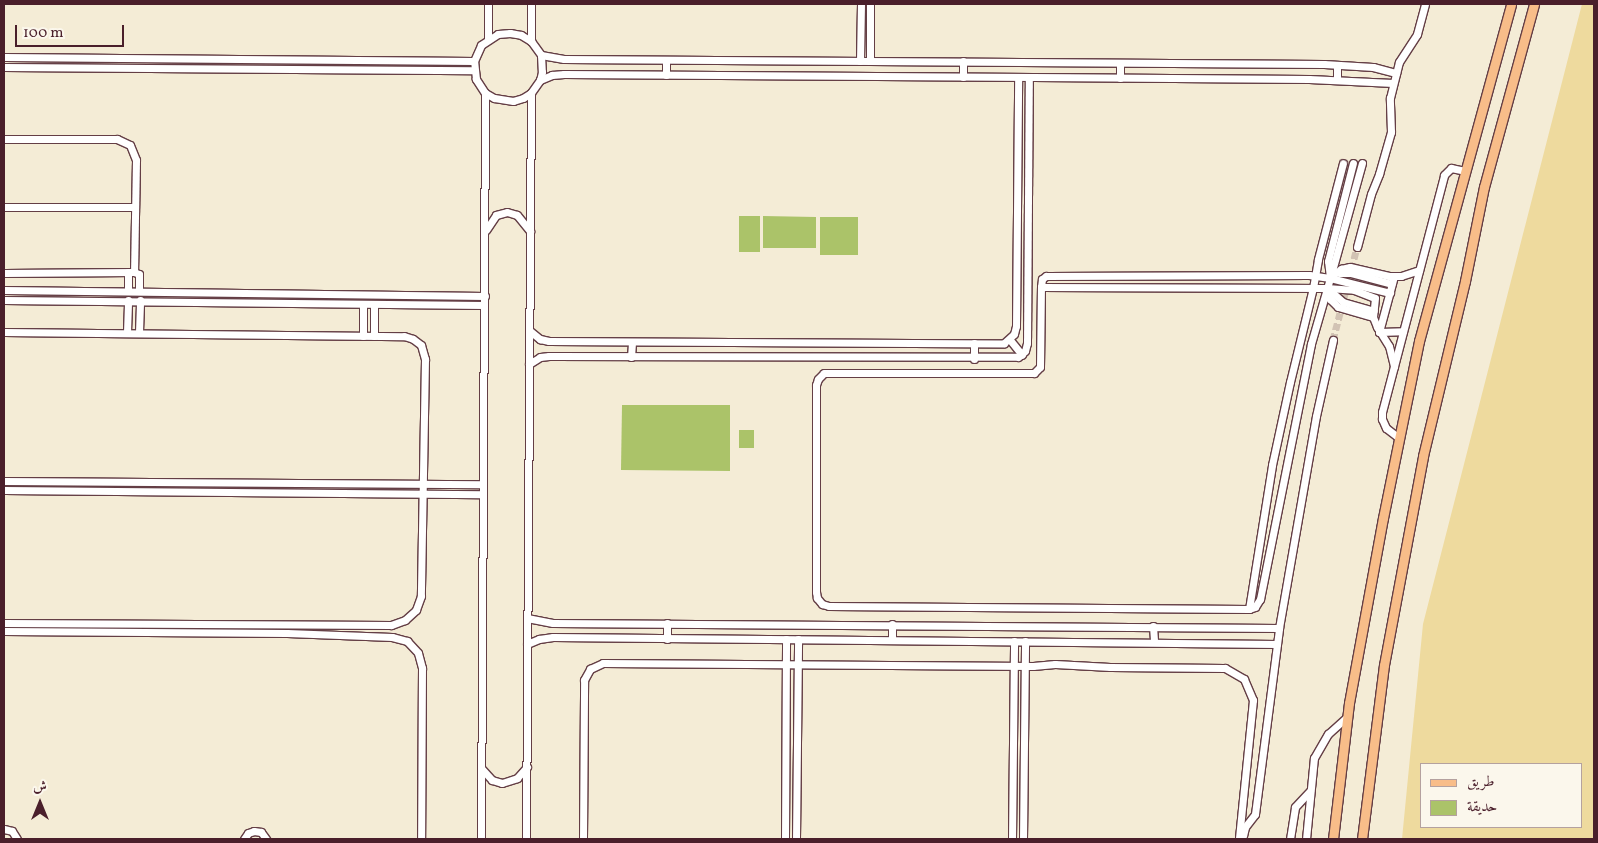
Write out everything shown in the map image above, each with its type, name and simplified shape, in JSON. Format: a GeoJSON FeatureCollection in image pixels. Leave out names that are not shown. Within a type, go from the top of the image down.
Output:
{"type":"FeatureCollection","features":[{"type":"Feature","properties":{"kind":"main road"},"geometry":{"type":"LineString","coordinates":[[1333,839],[1347,717],[1370,585],[1399,438],[1420,341],[1511,4]]}},
{"type":"Feature","properties":{"kind":"main road"},"geometry":{"type":"LineString","coordinates":[[1362,839],[1384,665],[1421,465],[1465,281],[1484,187],[1534,4]]}},
{"type":"Feature","properties":{"kind":"street"},"geometry":{"type":"LineString","coordinates":[[488,4],[488,39]]}},
{"type":"Feature","properties":{"kind":"street"},"geometry":{"type":"LineString","coordinates":[[531,4],[531,42]]}},
{"type":"Feature","properties":{"kind":"street"},"geometry":{"type":"LineString","coordinates":[[860,4],[860,61]]}},
{"type":"Feature","properties":{"kind":"street"},"geometry":{"type":"LineString","coordinates":[[870,4],[870,61]]}},
{"type":"Feature","properties":{"kind":"street"},"geometry":{"type":"LineString","coordinates":[[1357,247],[1371,194],[1391,132],[1390,102],[1396,73],[1403,52],[1417,34],[1425,4]]}},
{"type":"Feature","properties":{"kind":"street"},"geometry":{"type":"LineString","coordinates":[[481,839],[485,93],[476,79],[474,61],[481,45],[498,34],[510,33],[521,35],[531,42],[540,55],[542,63],[540,80],[531,93],[523,98],[503,101],[485,93]]}},
{"type":"Feature","properties":{"kind":"street"},"geometry":{"type":"LineString","coordinates":[[540,55],[564,59],[1338,65],[1373,67],[1396,73]]}},
{"type":"Feature","properties":{"kind":"street"},"geometry":{"type":"LineString","coordinates":[[4,57],[474,61]]}},
{"type":"Feature","properties":{"kind":"street"},"geometry":{"type":"LineString","coordinates":[[666,60],[666,75]]}},
{"type":"Feature","properties":{"kind":"street"},"geometry":{"type":"LineString","coordinates":[[963,62],[963,77]]}},
{"type":"Feature","properties":{"kind":"street"},"geometry":{"type":"LineString","coordinates":[[1120,63],[1120,78]]}},
{"type":"Feature","properties":{"kind":"street"},"geometry":{"type":"LineString","coordinates":[[1337,80],[1338,65]]}},
{"type":"Feature","properties":{"kind":"street"},"geometry":{"type":"LineString","coordinates":[[4,66],[474,70]]}},
{"type":"Feature","properties":{"kind":"street"},"geometry":{"type":"LineString","coordinates":[[540,80],[558,74],[1337,80],[1394,84]]}},
{"type":"Feature","properties":{"kind":"street"},"geometry":{"type":"LineString","coordinates":[[530,331],[540,339],[549,341],[998,344],[1010,340],[1016,326],[1018,77]]}},
{"type":"Feature","properties":{"kind":"street"},"geometry":{"type":"LineString","coordinates":[[529,364],[544,356],[1014,359],[1022,355],[1027,343],[1029,77]]}},
{"type":"Feature","properties":{"kind":"street"},"geometry":{"type":"LineString","coordinates":[[526,839],[531,93]]}},
{"type":"Feature","properties":{"kind":"street"},"geometry":{"type":"LineString","coordinates":[[4,139],[113,139],[126,142],[132,148],[135,156],[134,207],[131,272],[128,291]]}},
{"type":"Feature","properties":{"kind":"street"},"geometry":{"type":"LineString","coordinates":[[1249,609],[1259,538],[1290,382],[1316,276],[1318,259],[1343,163]]}},
{"type":"Feature","properties":{"kind":"street"},"geometry":{"type":"LineString","coordinates":[[1330,278],[1328,261],[1353,163]]}},
{"type":"Feature","properties":{"kind":"street"},"geometry":{"type":"LineString","coordinates":[[1362,163],[1330,278],[1327,288],[1309,354],[1259,602],[1249,609],[829,606],[822,604],[817,598],[816,385],[819,377],[829,372],[1034,373],[1040,367],[1042,279],[1049,275],[1316,276],[1330,278],[1390,293]]}},
{"type":"Feature","properties":{"kind":"street"},"geometry":{"type":"LineString","coordinates":[[1399,438],[1386,428],[1382,419],[1394,366],[1445,172],[1451,168],[1465,171]]}},
{"type":"Feature","properties":{"kind":"street"},"geometry":{"type":"LineString","coordinates":[[4,206],[134,207]]}},
{"type":"Feature","properties":{"kind":"street"},"geometry":{"type":"LineString","coordinates":[[485,232],[496,215],[507,212],[517,215],[530,232]]}},
{"type":"Feature","properties":{"kind":"street"},"geometry":{"type":"LineString","coordinates":[[1330,278],[1341,269],[1350,267],[1393,280],[1419,270]]}},
{"type":"Feature","properties":{"kind":"street"},"geometry":{"type":"LineString","coordinates":[[4,273],[131,272],[139,274],[140,291]]}},
{"type":"Feature","properties":{"kind":"street"},"geometry":{"type":"LineString","coordinates":[[1379,332],[1393,280]]}},
{"type":"Feature","properties":{"kind":"street"},"geometry":{"type":"LineString","coordinates":[[1041,287],[1327,288],[1354,290],[1373,295],[1376,300],[1374,314],[1379,332],[1390,346],[1394,366]]}},
{"type":"Feature","properties":{"kind":"street"},"geometry":{"type":"LineString","coordinates":[[1327,288],[1330,299],[1338,307],[1374,314]]}},
{"type":"Feature","properties":{"kind":"street"},"geometry":{"type":"LineString","coordinates":[[4,290],[484,296]]}},
{"type":"Feature","properties":{"kind":"street"},"geometry":{"type":"LineString","coordinates":[[4,300],[484,305]]}},
{"type":"Feature","properties":{"kind":"street"},"geometry":{"type":"LineString","coordinates":[[127,332],[128,300]]}},
{"type":"Feature","properties":{"kind":"street"},"geometry":{"type":"LineString","coordinates":[[139,332],[140,300]]}},
{"type":"Feature","properties":{"kind":"street"},"geometry":{"type":"LineString","coordinates":[[362,336],[363,304]]}},
{"type":"Feature","properties":{"kind":"street"},"geometry":{"type":"LineString","coordinates":[[374,304],[374,336]]}},
{"type":"Feature","properties":{"kind":"street"},"geometry":{"type":"LineString","coordinates":[[1308,310],[1320,314]]}},
{"type":"Feature","properties":{"kind":"street"},"geometry":{"type":"LineString","coordinates":[[1379,332],[1403,331]]}},
{"type":"Feature","properties":{"kind":"street"},"geometry":{"type":"LineString","coordinates":[[4,332],[139,332],[409,337],[418,342],[423,350],[422,596],[416,610],[398,623],[4,624]]}},
{"type":"Feature","properties":{"kind":"street"},"geometry":{"type":"LineString","coordinates":[[1010,340],[1022,355]]}},
{"type":"Feature","properties":{"kind":"street"},"geometry":{"type":"LineString","coordinates":[[1243,839],[1244,830],[1255,814],[1279,628],[1316,416],[1333,340]]}},
{"type":"Feature","properties":{"kind":"street"},"geometry":{"type":"LineString","coordinates":[[631,356],[632,342]]}},
{"type":"Feature","properties":{"kind":"street"},"geometry":{"type":"LineString","coordinates":[[974,343],[974,359]]}},
{"type":"Feature","properties":{"kind":"street"},"geometry":{"type":"LineString","coordinates":[[4,481],[484,484]]}},
{"type":"Feature","properties":{"kind":"street"},"geometry":{"type":"LineString","coordinates":[[4,490],[423,495],[483,494]]}},
{"type":"Feature","properties":{"kind":"street"},"geometry":{"type":"LineString","coordinates":[[1259,538],[1272,541]]}},
{"type":"Feature","properties":{"kind":"street"},"geometry":{"type":"LineString","coordinates":[[527,618],[546,622],[667,624],[1279,628]]}},
{"type":"Feature","properties":{"kind":"street"},"geometry":{"type":"LineString","coordinates":[[667,624],[667,639]]}},
{"type":"Feature","properties":{"kind":"street"},"geometry":{"type":"LineString","coordinates":[[892,624],[892,640]]}},
{"type":"Feature","properties":{"kind":"street"},"geometry":{"type":"LineString","coordinates":[[1153,626],[1154,642]]}},
{"type":"Feature","properties":{"kind":"street"},"geometry":{"type":"LineString","coordinates":[[4,631],[287,633],[392,637],[407,641],[418,653],[422,668],[421,839]]}},
{"type":"Feature","properties":{"kind":"street"},"geometry":{"type":"LineString","coordinates":[[527,644],[539,639],[553,637],[1277,644]]}},
{"type":"Feature","properties":{"kind":"street"},"geometry":{"type":"LineString","coordinates":[[785,839],[786,639]]}},
{"type":"Feature","properties":{"kind":"street"},"geometry":{"type":"LineString","coordinates":[[796,839],[798,639]]}},
{"type":"Feature","properties":{"kind":"street"},"geometry":{"type":"LineString","coordinates":[[1012,839],[1014,641]]}},
{"type":"Feature","properties":{"kind":"street"},"geometry":{"type":"LineString","coordinates":[[1023,839],[1025,641]]}},
{"type":"Feature","properties":{"kind":"street"},"geometry":{"type":"LineString","coordinates":[[583,839],[584,683],[590,669],[604,663],[1013,666],[1055,664],[1110,667],[1219,667],[1240,675],[1250,689],[1253,705],[1238,839]]}},
{"type":"Feature","properties":{"kind":"street"},"geometry":{"type":"LineString","coordinates":[[1306,839],[1310,791],[1316,753],[1328,734],[1347,717]]}},
{"type":"Feature","properties":{"kind":"street"},"geometry":{"type":"LineString","coordinates":[[482,769],[492,780],[502,783],[517,778],[527,767]]}},
{"type":"Feature","properties":{"kind":"street"},"geometry":{"type":"LineString","coordinates":[[1290,839],[1295,807],[1310,791]]}},
{"type":"Feature","properties":{"kind":"street"},"geometry":{"type":"LineString","coordinates":[[475,839],[481,828]]}},
{"type":"Feature","properties":{"kind":"street"},"geometry":{"type":"LineString","coordinates":[[4,830],[12,831],[17,839]]}},
{"type":"Feature","properties":{"kind":"street"},"geometry":{"type":"LineString","coordinates":[[244,839],[248,833],[254,831],[261,832],[266,839]]}},
{"type":"Feature","properties":{"kind":"green space"},"geometry":{"type":"Polygon","coordinates":[[[739,216],[760,216],[760,252],[739,252],[739,216]]]}},
{"type":"Feature","properties":{"kind":"green space"},"geometry":{"type":"Polygon","coordinates":[[[763,216],[816,217],[816,248],[763,248],[763,216]]]}},
{"type":"Feature","properties":{"kind":"green space"},"geometry":{"type":"Polygon","coordinates":[[[820,217],[858,217],[858,255],[820,255],[820,217]]]}},
{"type":"Feature","properties":{"kind":"green space"},"geometry":{"type":"Polygon","coordinates":[[[622,405],[730,405],[730,471],[621,470],[622,405]]]}},
{"type":"Feature","properties":{"kind":"green space"},"geometry":{"type":"Polygon","coordinates":[[[739,430],[754,430],[754,448],[739,448],[739,430]]]}},
{"type":"Feature","properties":{"kind":"sand"},"geometry":{"type":"Polygon","coordinates":[[[1582,4],[1594,4],[1594,839],[1402,839],[1423,624],[1582,4]]]}},
{"type":"Feature","properties":{"kind":"tunnel"},"geometry":{"type":"LineString","coordinates":[[1333,340],[1357,247]]}}]}
